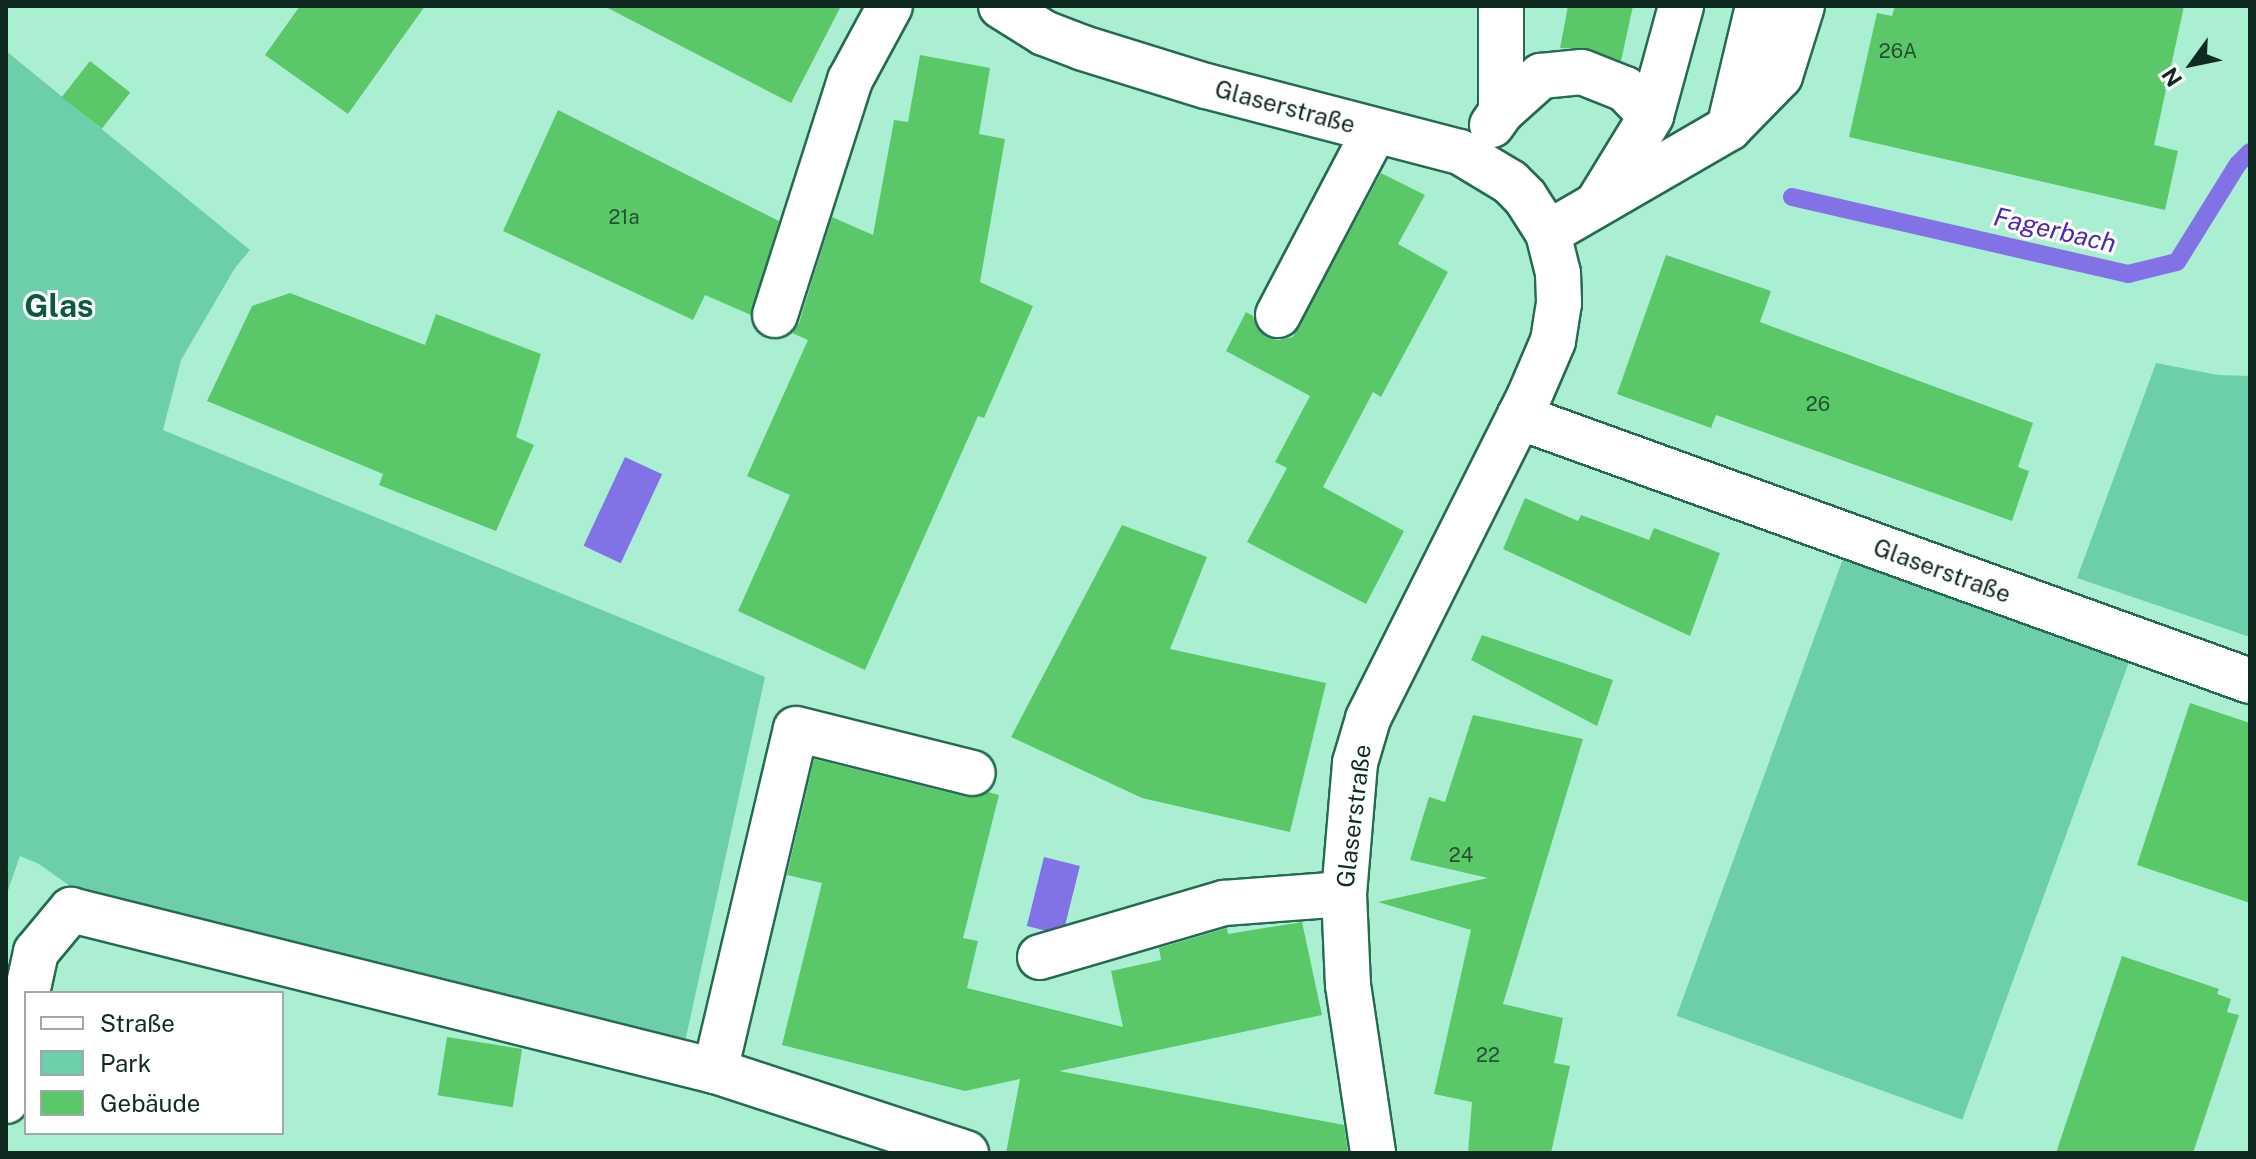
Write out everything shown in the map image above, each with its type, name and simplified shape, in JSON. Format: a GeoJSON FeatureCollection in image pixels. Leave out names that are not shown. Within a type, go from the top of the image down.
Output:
{"type":"FeatureCollection","features":[{"type":"Feature","properties":{"kind":"street"},"geometry":{"type":"LineString","coordinates":[[775,315],[850,80],[890,6]]}},
{"type":"Feature","properties":{"kind":"street","name":"Glaserstraße"},"geometry":{"type":"LineString","coordinates":[[1001,6],[1044,33],[1083,48],[1374,132],[1460,152],[1510,182],[1525,197],[1548,233],[1558,273],[1559,301],[1553,341],[1519,417],[1368,719],[1355,763],[1344,894],[1348,985],[1373,1153]]}},
{"type":"Feature","properties":{"kind":"street"},"geometry":{"type":"LineString","coordinates":[[1501,6],[1501,112]]}},
{"type":"Feature","properties":{"kind":"street"},"geometry":{"type":"LineString","coordinates":[[1597,204],[1651,116],[1681,6]]}},
{"type":"Feature","properties":{"kind":"street"},"geometry":{"type":"LineString","coordinates":[[1729,128],[1758,6]]}},
{"type":"Feature","properties":{"kind":"street"},"geometry":{"type":"LineString","coordinates":[[1548,233],[1729,128],[1780,76],[1802,6]]}},
{"type":"Feature","properties":{"kind":"street"},"geometry":{"type":"LineString","coordinates":[[1460,152],[1487,132],[1501,112],[1541,76],[1582,72],[1625,89],[1651,116]]}},
{"type":"Feature","properties":{"kind":"street"},"geometry":{"type":"LineString","coordinates":[[1278,315],[1374,132]]}},
{"type":"Feature","properties":{"kind":"street","name":"Glaserstraße"},"geometry":{"type":"LineString","coordinates":[[1519,417],[2250,681]]}},
{"type":"Feature","properties":{"kind":"street"},"geometry":{"type":"LineString","coordinates":[[715,1071],[796,729],[973,773]]}},
{"type":"Feature","properties":{"kind":"street"},"geometry":{"type":"LineString","coordinates":[[1040,957],[1224,903],[1344,894]]}},
{"type":"Feature","properties":{"kind":"street"},"geometry":{"type":"LineString","coordinates":[[27,991],[36,952],[71,910],[715,1071],[966,1153]]}},
{"type":"Feature","properties":{"kind":"street"},"geometry":{"type":"LineString","coordinates":[[6,1101],[24,1010]]}},
{"type":"Feature","properties":{"kind":"green space"},"geometry":{"type":"Polygon","coordinates":[[[6,51],[250,250],[235,268],[181,360],[163,430],[765,677],[683,1051],[101,908],[39,864],[20,856],[6,896],[6,51]]]}},
{"type":"Feature","properties":{"kind":"green space"},"geometry":{"type":"Polygon","coordinates":[[[2156,363],[2218,375],[2250,376],[2250,637],[2077,578],[2156,363]]]}},
{"type":"Feature","properties":{"kind":"green space"},"geometry":{"type":"Polygon","coordinates":[[[1848,545],[2134,649],[1962,1120],[1677,1016],[1848,545]]]}},
{"type":"Feature","properties":{"kind":"shaded area"},"geometry":{"type":"Polygon","coordinates":[[[625,457],[662,474],[621,563],[584,546],[625,457]]]}},
{"type":"Feature","properties":{"kind":"shaded area"},"geometry":{"type":"Polygon","coordinates":[[[1044,857],[1080,866],[1063,935],[1027,926],[1044,857]]]}},
{"type":"Feature","properties":{"kind":"building"},"geometry":{"type":"Polygon","coordinates":[[[300,6],[425,6],[348,114],[265,55],[300,6]]]}},
{"type":"Feature","properties":{"kind":"building"},"geometry":{"type":"Polygon","coordinates":[[[604,6],[841,6],[791,103],[604,6]]]}},
{"type":"Feature","properties":{"kind":"building"},"geometry":{"type":"Polygon","coordinates":[[[1568,6],[1633,6],[1621,61],[1590,49],[1560,48],[1568,6]]]}},
{"type":"Feature","properties":{"kind":"building"},"geometry":{"type":"Polygon","coordinates":[[[1895,6],[2184,6],[2154,145],[2178,151],[2165,210],[1849,137],[1877,13],[1892,16],[1895,6]]]}},
{"type":"Feature","properties":{"kind":"building"},"geometry":{"type":"Polygon","coordinates":[[[920,55],[990,68],[979,134],[1005,139],[980,282],[1033,306],[984,418],[978,416],[865,670],[738,611],[790,495],[747,476],[808,340],[792,333],[799,323],[832,217],[873,235],[894,120],[908,122],[920,55]]]}},
{"type":"Feature","properties":{"kind":"building"},"geometry":{"type":"Polygon","coordinates":[[[90,61],[130,92],[102,129],[62,97],[90,61]]]}},
{"type":"Feature","properties":{"kind":"building"},"geometry":{"type":"Polygon","coordinates":[[[558,110],[779,221],[751,315],[705,295],[693,320],[503,231],[558,110]]]}},
{"type":"Feature","properties":{"kind":"building"},"geometry":{"type":"Polygon","coordinates":[[[1381,173],[1425,195],[1398,244],[1448,272],[1381,397],[1373,392],[1323,487],[1404,531],[1366,604],[1247,542],[1287,468],[1275,462],[1310,396],[1226,351],[1246,312],[1253,316],[1257,328],[1266,337],[1278,340],[1293,337],[1381,173]]]}},
{"type":"Feature","properties":{"kind":"building"},"geometry":{"type":"Polygon","coordinates":[[[1666,255],[1771,291],[1760,322],[2033,423],[2018,467],[2029,471],[2012,521],[1716,415],[1711,428],[1617,394],[1666,255]]]}},
{"type":"Feature","properties":{"kind":"building"},"geometry":{"type":"Polygon","coordinates":[[[290,293],[425,345],[436,314],[541,354],[516,437],[534,445],[496,531],[379,485],[383,474],[207,401],[252,306],[290,293]]]}},
{"type":"Feature","properties":{"kind":"building"},"geometry":{"type":"Polygon","coordinates":[[[1525,498],[1578,521],[1581,515],[1649,540],[1654,528],[1720,553],[1690,636],[1503,549],[1525,498]]]}},
{"type":"Feature","properties":{"kind":"building"},"geometry":{"type":"Polygon","coordinates":[[[1122,525],[1207,557],[1170,649],[1326,683],[1290,832],[1142,798],[1011,737],[1122,525]]]}},
{"type":"Feature","properties":{"kind":"building"},"geometry":{"type":"Polygon","coordinates":[[[1482,635],[1613,680],[1597,726],[1471,660],[1482,635]]]}},
{"type":"Feature","properties":{"kind":"building"},"geometry":{"type":"Polygon","coordinates":[[[2190,703],[2250,723],[2250,903],[2137,865],[2190,703]]]}},
{"type":"Feature","properties":{"kind":"building"},"geometry":{"type":"Polygon","coordinates":[[[1473,715],[1583,739],[1503,1004],[1563,1018],[1554,1063],[1570,1066],[1551,1153],[1468,1153],[1472,1102],[1434,1094],[1471,930],[1378,902],[1488,878],[1410,860],[1429,797],[1445,802],[1473,715]]]}},
{"type":"Feature","properties":{"kind":"building"},"geometry":{"type":"Polygon","coordinates":[[[814,759],[967,797],[988,792],[999,795],[963,938],[978,941],[967,988],[1123,1027],[1111,971],[1161,960],[1159,948],[1227,928],[1228,934],[1302,922],[1322,1015],[1059,1071],[1344,1125],[1348,1153],[1006,1153],[1020,1079],[965,1091],[782,1045],[822,883],[787,875],[814,759]]]}},
{"type":"Feature","properties":{"kind":"building"},"geometry":{"type":"Polygon","coordinates":[[[2122,956],[2219,989],[2217,994],[2231,999],[2227,1012],[2239,1015],[2193,1153],[2056,1153],[2122,956]]]}},
{"type":"Feature","properties":{"kind":"building"},"geometry":{"type":"Polygon","coordinates":[[[447,1037],[522,1049],[513,1107],[438,1095],[447,1037]]]}},
{"type":"Feature","properties":{"kind":"waterway","name":"Fagerbach"},"geometry":{"type":"LineString","coordinates":[[1792,197],[2128,274],[2177,262],[2238,164],[2250,152]]}},
{"type":"Feature","properties":{"kind":"district","name":"Glas"},"geometry":{"type":"Point","coordinates":[59,306]}}]}
